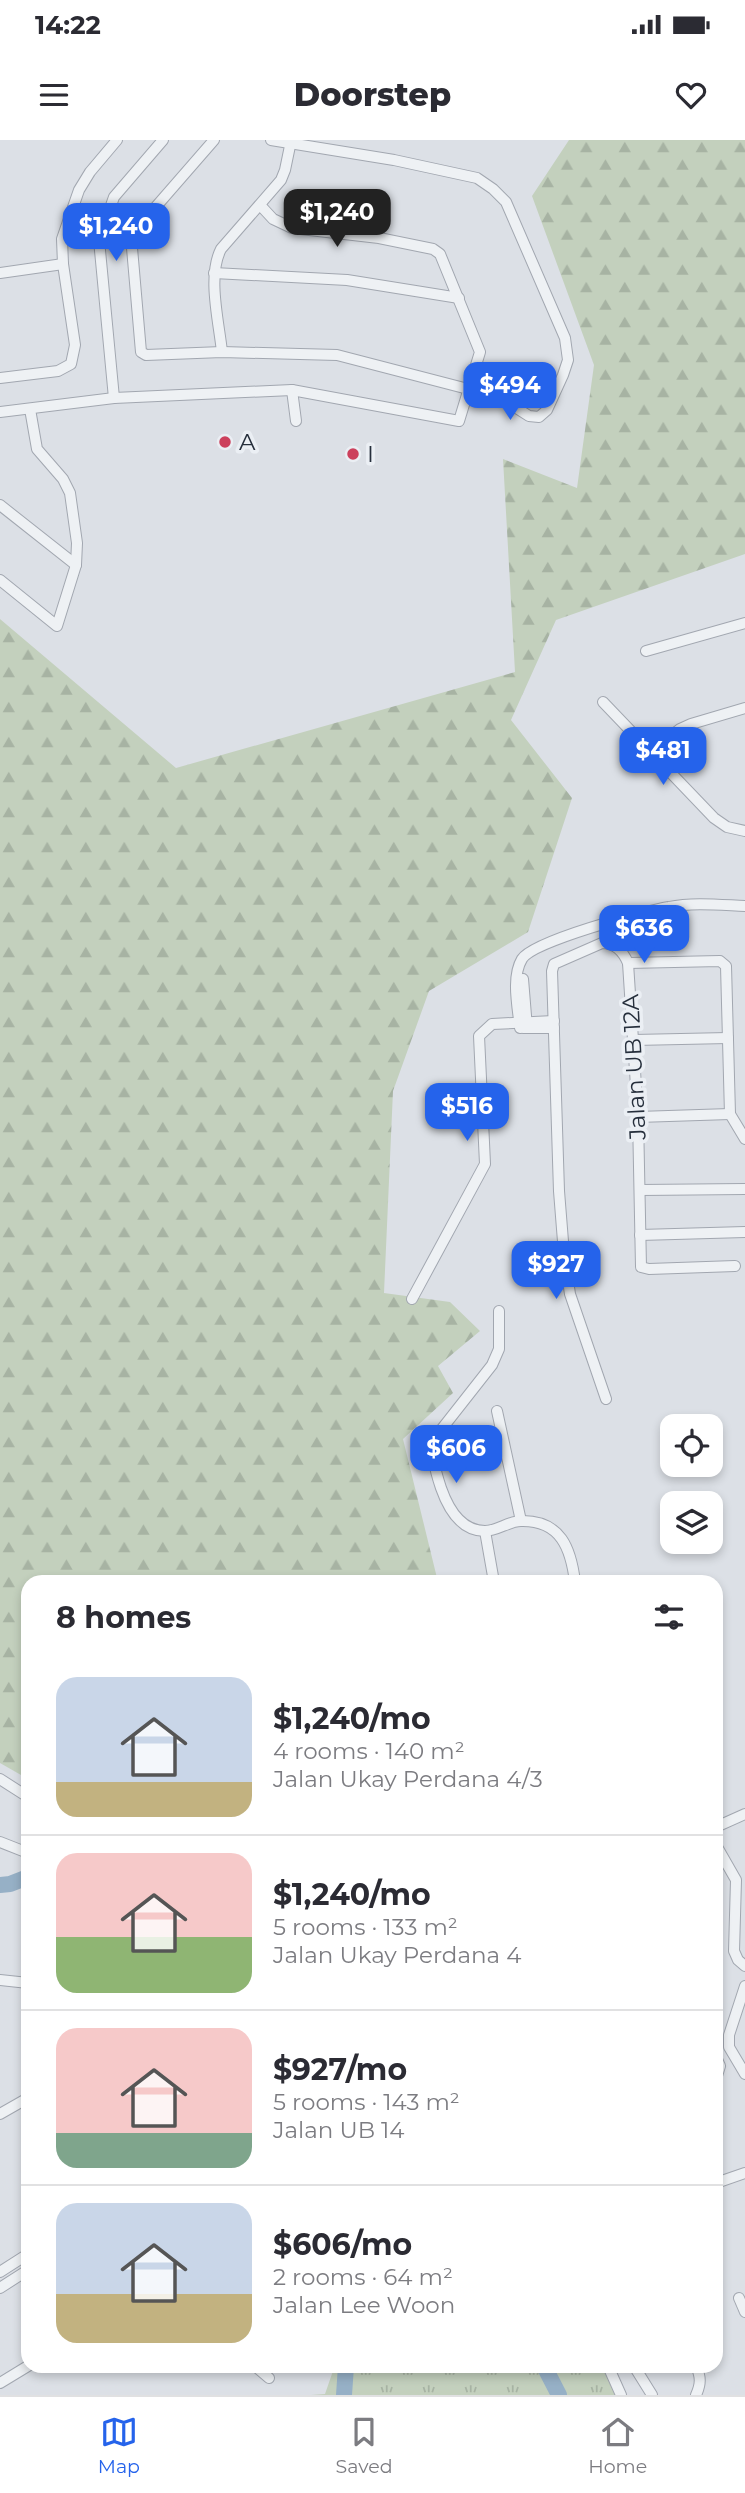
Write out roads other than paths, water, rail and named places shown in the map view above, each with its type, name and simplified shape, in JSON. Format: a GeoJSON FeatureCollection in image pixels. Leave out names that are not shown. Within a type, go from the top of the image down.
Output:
{"type":"FeatureCollection","features":[{"type":"Feature","properties":{"kind":"street"},"geometry":{"type":"LineString","coordinates":[[0,378],[58,370],[71,364],[75,345],[62,239],[79,190],[90,172],[117,140]]}},
{"type":"Feature","properties":{"kind":"street"},"geometry":{"type":"LineString","coordinates":[[114,398],[99,240],[114,197],[163,140]]}},
{"type":"Feature","properties":{"kind":"street"},"geometry":{"type":"LineString","coordinates":[[214,140],[140,225],[134,236],[132,248],[141,352],[146,355],[222,352],[337,355],[468,389],[507,402],[529,416],[539,416],[547,411],[568,360],[565,338],[506,202],[493,189],[477,178],[394,160],[271,140]]}},
{"type":"Feature","properties":{"kind":"street"},"geometry":{"type":"LineString","coordinates":[[222,352],[215,260],[221,249],[281,180],[291,142]]}},
{"type":"Feature","properties":{"kind":"street"},"geometry":{"type":"LineString","coordinates":[[0,412],[114,398],[292,390],[459,421],[480,352],[440,254],[433,249],[379,238],[292,228],[273,219],[260,205]]}},
{"type":"Feature","properties":{"kind":"street"},"geometry":{"type":"LineString","coordinates":[[0,273],[63,264]]}},
{"type":"Feature","properties":{"kind":"street"},"geometry":{"type":"LineString","coordinates":[[214,273],[347,280],[459,298]]}},
{"type":"Feature","properties":{"kind":"street"},"geometry":{"type":"LineString","coordinates":[[292,390],[296,421]]}},
{"type":"Feature","properties":{"kind":"street"},"geometry":{"type":"LineString","coordinates":[[0,580],[57,625],[76,565],[78,543],[70,492],[63,478],[37,449],[30,409]]}},
{"type":"Feature","properties":{"kind":"street"},"geometry":{"type":"LineString","coordinates":[[0,505],[76,565]]}},
{"type":"Feature","properties":{"kind":"street"},"geometry":{"type":"LineString","coordinates":[[646,652],[745,623]]}},
{"type":"Feature","properties":{"kind":"street"},"geometry":{"type":"LineString","coordinates":[[603,702],[714,818],[727,827],[745,831]]}},
{"type":"Feature","properties":{"kind":"street"},"geometry":{"type":"LineString","coordinates":[[651,752],[680,729],[745,708]]}},
{"type":"Feature","properties":{"kind":"street"},"geometry":{"type":"LineString","coordinates":[[520,1025],[517,974],[528,952],[552,942],[671,906],[745,906]]}},
{"type":"Feature","properties":{"kind":"street","name":"Jalan UB 12A"},"geometry":{"type":"LineString","coordinates":[[606,1399],[570,1294],[564,1254],[559,1191],[552,971],[554,964],[602,943],[621,949],[628,963],[638,1117],[641,1267],[735,1266]]}},
{"type":"Feature","properties":{"kind":"street"},"geometry":{"type":"LineString","coordinates":[[628,963],[720,961],[726,965],[730,1114],[745,1139]]}},
{"type":"Feature","properties":{"kind":"street"},"geometry":{"type":"LineString","coordinates":[[412,1299],[485,1164],[479,1036],[492,1024],[554,1024]]}},
{"type":"Feature","properties":{"kind":"street"},"geometry":{"type":"LineString","coordinates":[[634,1040],[729,1038]]}},
{"type":"Feature","properties":{"kind":"street"},"geometry":{"type":"LineString","coordinates":[[638,1117],[730,1114]]}},
{"type":"Feature","properties":{"kind":"street"},"geometry":{"type":"LineString","coordinates":[[640,1190],[745,1189]]}},
{"type":"Feature","properties":{"kind":"street"},"geometry":{"type":"LineString","coordinates":[[640,1235],[745,1232]]}},
{"type":"Feature","properties":{"kind":"street"},"geometry":{"type":"LineString","coordinates":[[499,1311],[499,1349],[492,1365],[437,1435],[433,1446],[434,1462],[447,1504],[456,1518],[472,1528],[485,1531],[521,1521],[548,1526],[564,1538],[572,1559],[574,1575]]}},
{"type":"Feature","properties":{"kind":"street"},"geometry":{"type":"LineString","coordinates":[[496,1411],[521,1521]]}},
{"type":"Feature","properties":{"kind":"street"},"geometry":{"type":"LineString","coordinates":[[485,1531],[493,1575]]}},
{"type":"Feature","properties":{"kind":"street"},"geometry":{"type":"LineString","coordinates":[[0,1779],[21,1792]]}},
{"type":"Feature","properties":{"kind":"street"},"geometry":{"type":"LineString","coordinates":[[723,1824],[745,1814]]}},
{"type":"Feature","properties":{"kind":"street"},"geometry":{"type":"LineString","coordinates":[[0,1842],[21,1850]]}},
{"type":"Feature","properties":{"kind":"street"},"geometry":{"type":"LineString","coordinates":[[723,1865],[736,1880],[734,1951],[745,1966]]}},
{"type":"Feature","properties":{"kind":"street"},"geometry":{"type":"LineString","coordinates":[[0,1980],[21,1982]]}},
{"type":"Feature","properties":{"kind":"street"},"geometry":{"type":"LineString","coordinates":[[745,1986],[729,2035],[729,2047],[745,2074]]}},
{"type":"Feature","properties":{"kind":"street"},"geometry":{"type":"LineString","coordinates":[[0,2114],[21,2102]]}},
{"type":"Feature","properties":{"kind":"street"},"geometry":{"type":"LineString","coordinates":[[723,2181],[745,2174]]}},
{"type":"Feature","properties":{"kind":"street"},"geometry":{"type":"LineString","coordinates":[[0,2272],[21,2258]]}},
{"type":"Feature","properties":{"kind":"street"},"geometry":{"type":"LineString","coordinates":[[0,2288],[21,2274]]}},
{"type":"Feature","properties":{"kind":"street"},"geometry":{"type":"LineString","coordinates":[[739,2298],[745,2312]]}},
{"type":"Feature","properties":{"kind":"street"},"geometry":{"type":"LineString","coordinates":[[0,2383],[21,2370]]}},
{"type":"Feature","properties":{"kind":"street"},"geometry":{"type":"LineString","coordinates":[[264,2373],[270,2378]]}},
{"type":"Feature","properties":{"kind":"street"},"geometry":{"type":"LineString","coordinates":[[611,2373],[621,2395]]}},
{"type":"Feature","properties":{"kind":"street"},"geometry":{"type":"LineString","coordinates":[[638,2373],[652,2395]]}},
{"type":"Feature","properties":{"kind":"street"},"geometry":{"type":"LineString","coordinates":[[696,2395],[701,2386],[698,2373]]}},
{"type":"Feature","properties":{"kind":"waterway"},"geometry":{"type":"LineString","coordinates":[[0,1885],[21,1880]]}},
{"type":"Feature","properties":{"kind":"waterway"},"geometry":{"type":"LineString","coordinates":[[344,2395],[346,2373]]}},
{"type":"Feature","properties":{"kind":"waterway"},"geometry":{"type":"LineString","coordinates":[[548,2373],[559,2395]]}},
{"type":"Feature","properties":{"kind":"place","name":"A"},"geometry":{"type":"Point","coordinates":[225,442]}},
{"type":"Feature","properties":{"kind":"place","name":"I"},"geometry":{"type":"Point","coordinates":[353,454]}}]}
